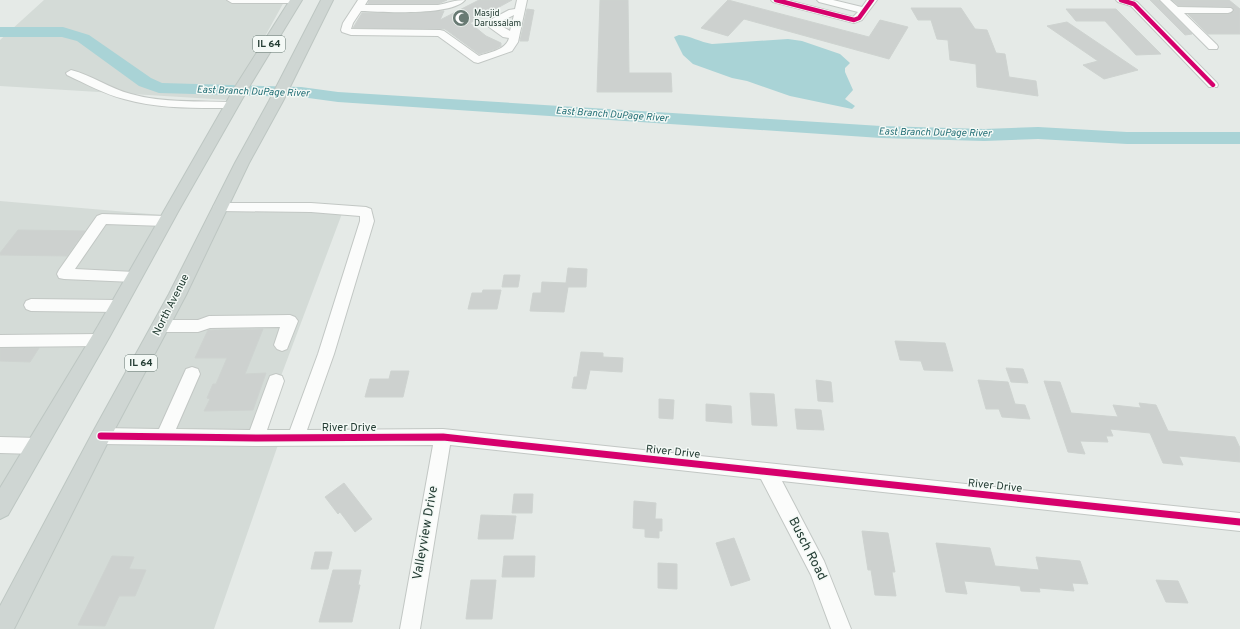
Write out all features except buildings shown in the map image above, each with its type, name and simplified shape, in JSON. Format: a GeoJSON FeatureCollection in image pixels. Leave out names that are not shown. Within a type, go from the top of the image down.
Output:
{"type":"FeatureCollection","features":[{"type":"Feature","properties":{"kind":"main road","name":"IL 64"},"geometry":{"type":"LineString","coordinates":[[0,508],[99,340],[237,96],[296,0]]}},
{"type":"Feature","properties":{"kind":"main road","name":"North Avenue"},"geometry":{"type":"LineString","coordinates":[[1,629],[101,436],[161,326],[242,163],[327,0]]}},
{"type":"Feature","properties":{"kind":"street"},"geometry":{"type":"LineString","coordinates":[[232,0],[296,0]]}},
{"type":"Feature","properties":{"kind":"street"},"geometry":{"type":"LineString","coordinates":[[361,3],[362,8],[438,8],[452,5],[460,0]]}},
{"type":"Feature","properties":{"kind":"street"},"geometry":{"type":"LineString","coordinates":[[361,3],[348,23],[346,30],[351,32],[440,33],[478,60],[508,49],[513,42],[522,0]]}},
{"type":"Feature","properties":{"kind":"street"},"geometry":{"type":"LineString","coordinates":[[776,0],[854,20],[859,18],[872,0]]}},
{"type":"Feature","properties":{"kind":"street"},"geometry":{"type":"LineString","coordinates":[[822,0],[864,11]]}},
{"type":"Feature","properties":{"kind":"street"},"geometry":{"type":"LineString","coordinates":[[1121,0],[1134,4],[1213,85]]}},
{"type":"Feature","properties":{"kind":"street"},"geometry":{"type":"LineString","coordinates":[[1164,0],[1212,47]]}},
{"type":"Feature","properties":{"kind":"street"},"geometry":{"type":"LineString","coordinates":[[1175,10],[1228,10]]}},
{"type":"Feature","properties":{"kind":"street"},"geometry":{"type":"LineString","coordinates":[[515,33],[507,35],[492,25],[493,22],[512,12],[520,12]]}},
{"type":"Feature","properties":{"kind":"street"},"geometry":{"type":"LineString","coordinates":[[71,73],[105,89],[129,97],[161,101],[237,96]]}},
{"type":"Feature","properties":{"kind":"street"},"geometry":{"type":"LineString","coordinates":[[220,208],[278,207],[349,209],[366,212],[367,221],[326,354],[296,438]]}},
{"type":"Feature","properties":{"kind":"street"},"geometry":{"type":"LineString","coordinates":[[134,277],[64,274],[102,219],[165,221]]}},
{"type":"Feature","properties":{"kind":"street"},"geometry":{"type":"LineString","coordinates":[[31,305],[118,306]]}},
{"type":"Feature","properties":{"kind":"street"},"geometry":{"type":"LineString","coordinates":[[161,326],[198,326],[209,322],[290,322],[282,345]]}},
{"type":"Feature","properties":{"kind":"street"},"geometry":{"type":"LineString","coordinates":[[0,341],[99,340]]}},
{"type":"Feature","properties":{"kind":"street"},"geometry":{"type":"LineString","coordinates":[[164,437],[192,374]]}},
{"type":"Feature","properties":{"kind":"street"},"geometry":{"type":"LineString","coordinates":[[256,438],[276,381]]}},
{"type":"Feature","properties":{"kind":"street","name":"River Drive"},"geometry":{"type":"LineString","coordinates":[[101,436],[256,438],[443,437],[1240,522]]}},
{"type":"Feature","properties":{"kind":"street","name":"Valleyview Drive"},"geometry":{"type":"LineString","coordinates":[[410,629],[443,437]]}},
{"type":"Feature","properties":{"kind":"street"},"geometry":{"type":"LineString","coordinates":[[0,445],[37,446]]}},
{"type":"Feature","properties":{"kind":"street","name":"Busch Road"},"geometry":{"type":"LineString","coordinates":[[767,472],[815,561],[830,596],[841,629]]}},
{"type":"Feature","properties":{"kind":"shaded area"},"geometry":{"type":"Polygon","coordinates":[[[44,0],[285,0],[230,100],[0,86],[0,40],[44,0]]]}},
{"type":"Feature","properties":{"kind":"shaded area"},"geometry":{"type":"Polygon","coordinates":[[[0,201],[162,215],[62,391],[0,495],[0,201]]]}},
{"type":"Feature","properties":{"kind":"shaded area"},"geometry":{"type":"Polygon","coordinates":[[[222,211],[343,211],[260,432],[107,433],[222,211]]]}},
{"type":"Feature","properties":{"kind":"shaded area"},"geometry":{"type":"Polygon","coordinates":[[[104,440],[279,442],[214,629],[7,629],[104,440]]]}},
{"type":"Feature","properties":{"kind":"water"},"geometry":{"type":"Polygon","coordinates":[[[679,35],[712,44],[788,39],[802,41],[840,54],[850,63],[845,68],[845,72],[853,90],[845,99],[855,106],[852,109],[790,96],[693,64],[683,55],[674,37],[679,35]]]}},
{"type":"Feature","properties":{"kind":"waterway","name":"East Branch DuPage River"},"geometry":{"type":"LineString","coordinates":[[0,32],[63,32],[83,38],[145,82],[159,88],[301,92],[338,97],[881,132],[984,135],[1038,133],[1127,138],[1240,138]]}},
{"type":"Feature","properties":{"kind":"cycle path"},"geometry":{"type":"LineString","coordinates":[[776,0],[854,20],[859,18],[872,0]]}},
{"type":"Feature","properties":{"kind":"cycle path"},"geometry":{"type":"LineString","coordinates":[[1121,0],[1134,4],[1213,85]]}},
{"type":"Feature","properties":{"kind":"cycle path"},"geometry":{"type":"LineString","coordinates":[[101,436],[258,438],[443,437],[1240,522]]}},
{"type":"Feature","properties":{"kind":"place","name":"Masjid Darussalam"},"geometry":{"type":"Point","coordinates":[461,18]}}]}
